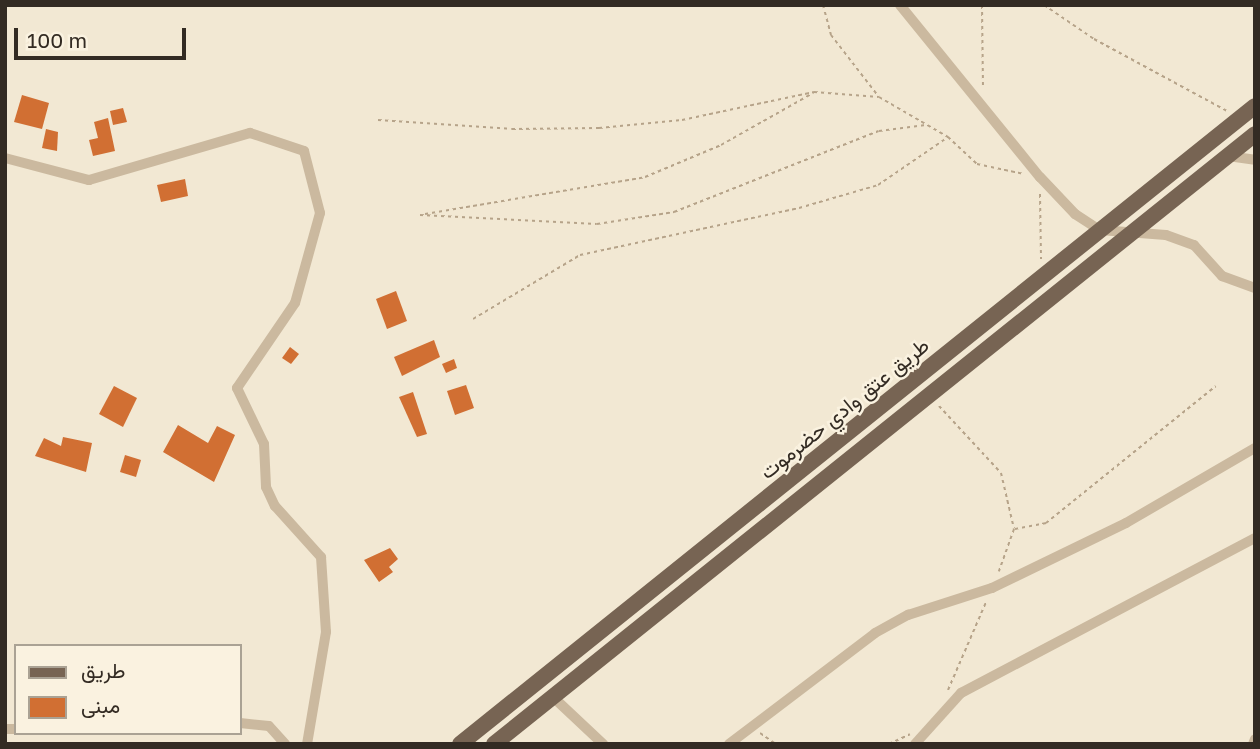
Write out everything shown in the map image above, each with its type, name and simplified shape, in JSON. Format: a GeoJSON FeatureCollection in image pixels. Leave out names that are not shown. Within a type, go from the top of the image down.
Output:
{"type":"FeatureCollection","features":[{"type":"Feature","properties":{"kind":"main road","name":"طريق عتق وادي حضرموت"},"geometry":{"type":"LineString","coordinates":[[460,744],[1255,106]]}},
{"type":"Feature","properties":{"kind":"main road","name":"طريق عتق وادي حضرموت"},"geometry":{"type":"LineString","coordinates":[[495,744],[1255,134]]}},
{"type":"Feature","properties":{"kind":"street"},"geometry":{"type":"LineString","coordinates":[[900,5],[983,103],[1040,177],[1075,214],[1100,230],[1166,234],[1194,245],[1222,276],[1255,288]]}},
{"type":"Feature","properties":{"kind":"street"},"geometry":{"type":"LineString","coordinates":[[5,158],[89,180],[250,134],[304,151],[320,213],[295,303],[237,388],[264,444],[266,487],[275,506],[321,557],[326,632],[307,744]]}},
{"type":"Feature","properties":{"kind":"street"},"geometry":{"type":"LineString","coordinates":[[1228,156],[1255,160]]}},
{"type":"Feature","properties":{"kind":"street"},"geometry":{"type":"LineString","coordinates":[[729,744],[875,633],[908,615],[992,588],[1126,523],[1255,448]]}},
{"type":"Feature","properties":{"kind":"street"},"geometry":{"type":"LineString","coordinates":[[915,744],[961,693],[1255,538]]}},
{"type":"Feature","properties":{"kind":"street"},"geometry":{"type":"LineString","coordinates":[[553,696],[603,744]]}},
{"type":"Feature","properties":{"kind":"street"},"geometry":{"type":"LineString","coordinates":[[242,723],[269,726],[285,744]]}},
{"type":"Feature","properties":{"kind":"path"},"geometry":{"type":"LineString","coordinates":[[823,5],[831,35],[879,97],[948,137],[977,164],[1040,177],[1042,277]]}},
{"type":"Feature","properties":{"kind":"path"},"geometry":{"type":"LineString","coordinates":[[982,5],[983,103]]}},
{"type":"Feature","properties":{"kind":"path"},"geometry":{"type":"LineString","coordinates":[[1044,5],[1094,39],[1240,118]]}},
{"type":"Feature","properties":{"kind":"path"},"geometry":{"type":"LineString","coordinates":[[378,120],[512,129],[599,128],[682,120],[814,92],[879,97]]}},
{"type":"Feature","properties":{"kind":"path"},"geometry":{"type":"LineString","coordinates":[[814,92],[721,145],[645,177],[420,215],[597,224],[674,212],[879,131],[928,125]]}},
{"type":"Feature","properties":{"kind":"path"},"geometry":{"type":"LineString","coordinates":[[472,319],[580,255],[799,208],[878,185],[948,137]]}},
{"type":"Feature","properties":{"kind":"path"},"geometry":{"type":"LineString","coordinates":[[1014,529],[1046,523],[1216,386]]}},
{"type":"Feature","properties":{"kind":"path"},"geometry":{"type":"LineString","coordinates":[[928,395],[1001,473],[1014,529],[992,588],[944,698]]}},
{"type":"Feature","properties":{"kind":"path"},"geometry":{"type":"LineString","coordinates":[[751,727],[776,744]]}},
{"type":"Feature","properties":{"kind":"building"},"geometry":{"type":"Polygon","coordinates":[[[22,95],[49,103],[42,129],[14,122],[22,95]]]}},
{"type":"Feature","properties":{"kind":"building"},"geometry":{"type":"Polygon","coordinates":[[[123,108],[127,122],[113,125],[110,111],[123,108]]]}},
{"type":"Feature","properties":{"kind":"building"},"geometry":{"type":"Polygon","coordinates":[[[108,118],[115,151],[93,156],[89,140],[98,138],[94,122],[108,118]]]}},
{"type":"Feature","properties":{"kind":"building"},"geometry":{"type":"Polygon","coordinates":[[[46,129],[58,132],[57,151],[42,148],[46,129]]]}},
{"type":"Feature","properties":{"kind":"building"},"geometry":{"type":"Polygon","coordinates":[[[185,179],[188,196],[161,202],[157,185],[185,179]]]}},
{"type":"Feature","properties":{"kind":"building"},"geometry":{"type":"Polygon","coordinates":[[[396,291],[407,321],[387,329],[376,299],[396,291]]]}},
{"type":"Feature","properties":{"kind":"building"},"geometry":{"type":"Polygon","coordinates":[[[434,340],[440,357],[402,376],[394,357],[434,340]]]}},
{"type":"Feature","properties":{"kind":"building"},"geometry":{"type":"Polygon","coordinates":[[[290,347],[299,354],[291,364],[282,358],[290,347]]]}},
{"type":"Feature","properties":{"kind":"building"},"geometry":{"type":"Polygon","coordinates":[[[454,359],[457,368],[446,373],[442,364],[454,359]]]}},
{"type":"Feature","properties":{"kind":"building"},"geometry":{"type":"Polygon","coordinates":[[[466,385],[474,408],[455,415],[447,391],[466,385]]]}},
{"type":"Feature","properties":{"kind":"building"},"geometry":{"type":"Polygon","coordinates":[[[114,386],[137,398],[123,427],[99,414],[114,386]]]}},
{"type":"Feature","properties":{"kind":"building"},"geometry":{"type":"Polygon","coordinates":[[[413,392],[427,434],[417,437],[399,397],[413,392]]]}},
{"type":"Feature","properties":{"kind":"building"},"geometry":{"type":"Polygon","coordinates":[[[178,425],[208,443],[217,426],[235,435],[214,482],[163,452],[178,425]]]}},
{"type":"Feature","properties":{"kind":"building"},"geometry":{"type":"Polygon","coordinates":[[[63,437],[92,443],[86,472],[35,456],[44,438],[61,446],[63,437]]]}},
{"type":"Feature","properties":{"kind":"building"},"geometry":{"type":"Polygon","coordinates":[[[125,455],[141,460],[136,477],[120,472],[125,455]]]}},
{"type":"Feature","properties":{"kind":"building"},"geometry":{"type":"Polygon","coordinates":[[[390,548],[398,559],[389,567],[393,572],[379,582],[364,560],[390,548]]]}}]}
